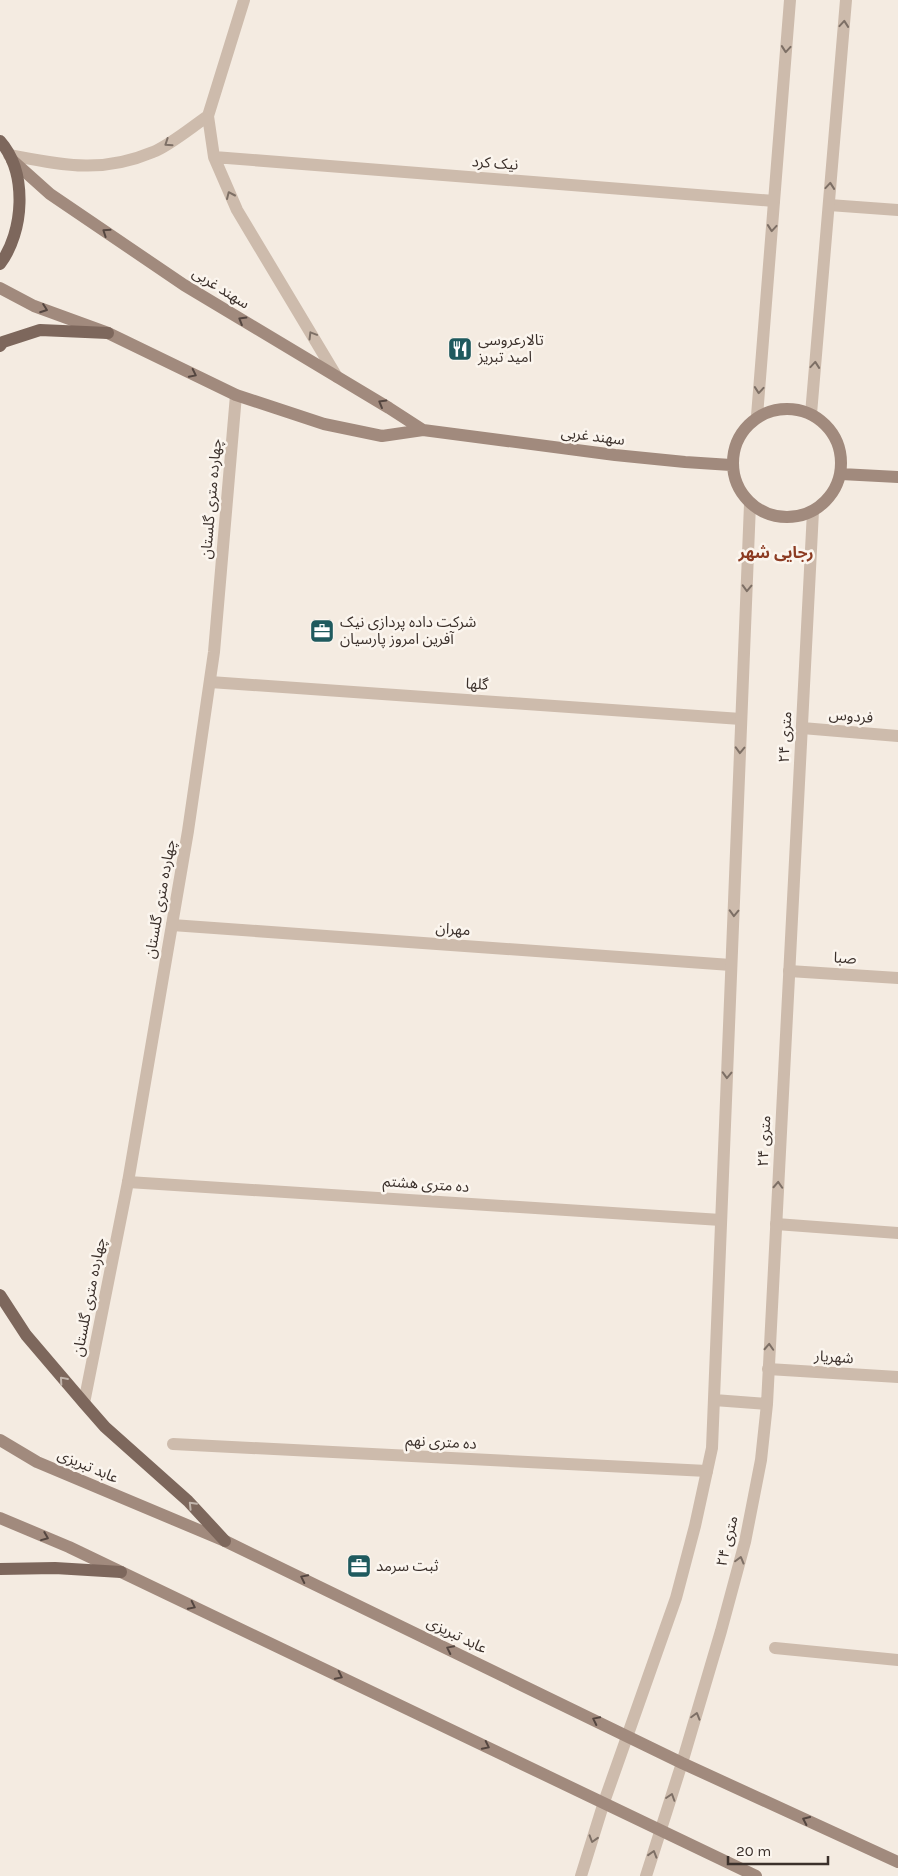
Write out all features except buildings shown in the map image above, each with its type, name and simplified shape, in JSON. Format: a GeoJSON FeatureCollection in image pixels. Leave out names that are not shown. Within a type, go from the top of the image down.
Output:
{"type":"FeatureCollection","features":[{"type":"Feature","properties":{"kind":"main road"},"geometry":{"type":"LineString","coordinates":[[0,264],[7,255],[18,224],[20,192],[5,147]]}},
{"type":"Feature","properties":{"kind":"main road","name":"سهند غربی"},"geometry":{"type":"LineString","coordinates":[[5,147],[50,194],[184,285],[389,408],[422,430]]}},
{"type":"Feature","properties":{"kind":"main road","name":"سهند غربی"},"geometry":{"type":"LineString","coordinates":[[0,288],[34,306],[108,333],[236,395],[324,424],[382,436],[422,430],[615,455],[685,462],[731,464]]}},
{"type":"Feature","properties":{"kind":"main road"},"geometry":{"type":"LineString","coordinates":[[0,346],[3,342],[40,330],[108,333]]}},
{"type":"Feature","properties":{"kind":"main road"},"geometry":{"type":"LineString","coordinates":[[789,408],[812,414],[832,431],[837,441],[842,460],[841,474],[828,500],[813,511],[792,518],[771,516],[750,504],[738,488],[731,464],[738,437],[757,416],[768,411],[789,408]]}},
{"type":"Feature","properties":{"kind":"main road"},"geometry":{"type":"LineString","coordinates":[[841,474],[898,477]]}},
{"type":"Feature","properties":{"kind":"main road"},"geometry":{"type":"LineString","coordinates":[[0,1295],[26,1335],[105,1427],[188,1501],[225,1541]]}},
{"type":"Feature","properties":{"kind":"main road","name":"عابد تبریزی"},"geometry":{"type":"LineString","coordinates":[[0,1440],[37,1462],[225,1541],[682,1763],[898,1862]]}},
{"type":"Feature","properties":{"kind":"main road"},"geometry":{"type":"LineString","coordinates":[[0,1518],[121,1572],[756,1876]]}},
{"type":"Feature","properties":{"kind":"main road"},"geometry":{"type":"LineString","coordinates":[[0,1569],[54,1568],[121,1572]]}},
{"type":"Feature","properties":{"kind":"street"},"geometry":{"type":"LineString","coordinates":[[244,0],[208,116],[214,158],[237,210],[337,377]]}},
{"type":"Feature","properties":{"kind":"street"},"geometry":{"type":"LineString","coordinates":[[757,416],[790,0]]}},
{"type":"Feature","properties":{"kind":"street"},"geometry":{"type":"LineString","coordinates":[[812,414],[846,0]]}},
{"type":"Feature","properties":{"kind":"street"},"geometry":{"type":"LineString","coordinates":[[5,147],[69,166],[108,166],[155,152],[208,116]]}},
{"type":"Feature","properties":{"kind":"street","name":"نیک کرد"},"geometry":{"type":"LineString","coordinates":[[214,158],[774,201]]}},
{"type":"Feature","properties":{"kind":"street"},"geometry":{"type":"LineString","coordinates":[[828,205],[898,210]]}},
{"type":"Feature","properties":{"kind":"street","name":"چهارده متری گلستان"},"geometry":{"type":"LineString","coordinates":[[84,1403],[128,1182],[188,831],[214,652],[236,395]]}},
{"type":"Feature","properties":{"kind":"street"},"geometry":{"type":"LineString","coordinates":[[581,1876],[604,1802],[676,1598],[712,1448],[750,504]]}},
{"type":"Feature","properties":{"kind":"street","name":"۲۴ متری"},"geometry":{"type":"LineString","coordinates":[[660,1831],[721,1631],[744,1542],[761,1460],[767,1404],[813,511]]}},
{"type":"Feature","properties":{"kind":"street","name":"گلها"},"geometry":{"type":"LineString","coordinates":[[210,682],[742,719]]}},
{"type":"Feature","properties":{"kind":"street","name":"فردوس"},"geometry":{"type":"LineString","coordinates":[[802,728],[898,736]]}},
{"type":"Feature","properties":{"kind":"street","name":"مهران"},"geometry":{"type":"LineString","coordinates":[[172,925],[731,965]]}},
{"type":"Feature","properties":{"kind":"street","name":"صبا"},"geometry":{"type":"LineString","coordinates":[[789,971],[898,978]]}},
{"type":"Feature","properties":{"kind":"street","name":"ده متری هشتم"},"geometry":{"type":"LineString","coordinates":[[128,1182],[721,1220]]}},
{"type":"Feature","properties":{"kind":"street"},"geometry":{"type":"LineString","coordinates":[[776,1224],[898,1233]]}},
{"type":"Feature","properties":{"kind":"street","name":"شهریار"},"geometry":{"type":"LineString","coordinates":[[768,1369],[898,1378]]}},
{"type":"Feature","properties":{"kind":"street"},"geometry":{"type":"LineString","coordinates":[[714,1400],[767,1404]]}},
{"type":"Feature","properties":{"kind":"street","name":"ده متری نهم"},"geometry":{"type":"LineString","coordinates":[[173,1444],[707,1472]]}},
{"type":"Feature","properties":{"kind":"street"},"geometry":{"type":"LineString","coordinates":[[775,1648],[898,1660]]}},
{"type":"Feature","properties":{"kind":"street"},"geometry":{"type":"LineString","coordinates":[[646,1876],[660,1831]]}},
{"type":"Feature","properties":{"kind":"place","name":"تالارعروسی امید تبریز"},"geometry":{"type":"Point","coordinates":[460,349]}},
{"type":"Feature","properties":{"kind":"place","name":"شرکت داده پردازی نیک آفرین امروز پارسیان"},"geometry":{"type":"Point","coordinates":[322,631]}},
{"type":"Feature","properties":{"kind":"place","name":"ثبت سرمد"},"geometry":{"type":"Point","coordinates":[359,1566]}},
{"type":"Feature","properties":{"kind":"district","name":"رجایی شهر"},"geometry":{"type":"Point","coordinates":[776,552]}}]}
